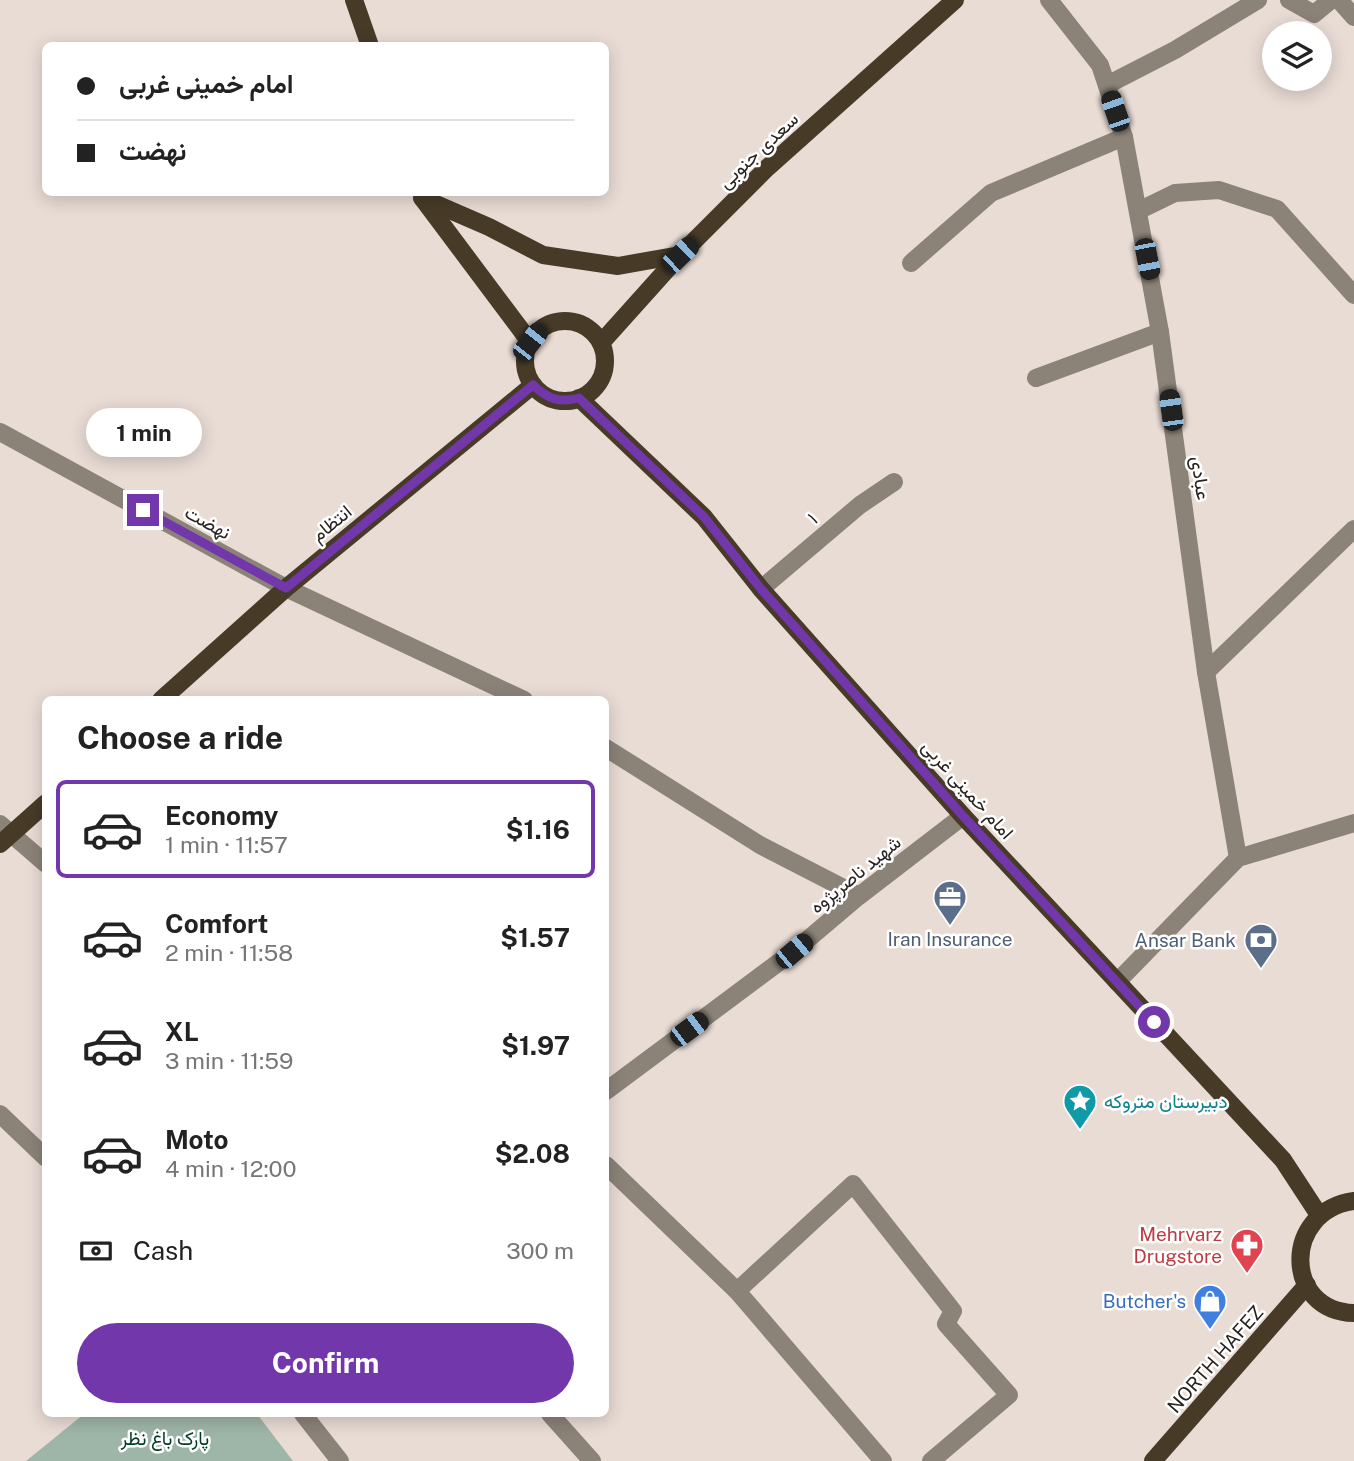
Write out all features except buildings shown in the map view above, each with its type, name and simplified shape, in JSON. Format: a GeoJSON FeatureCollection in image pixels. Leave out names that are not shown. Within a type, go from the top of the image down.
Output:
{"type":"FeatureCollection","features":[{"type":"Feature","properties":{"kind":"main road"},"geometry":{"type":"LineString","coordinates":[[354,0],[369,42]]}},
{"type":"Feature","properties":{"kind":"main road","name":"سعدی جنوبی"},"geometry":{"type":"LineString","coordinates":[[601,343],[680,255],[767,168],[937,8],[955,0]]}},
{"type":"Feature","properties":{"kind":"main road"},"geometry":{"type":"LineString","coordinates":[[422,196],[530,342]]}},
{"type":"Feature","properties":{"kind":"main road"},"geometry":{"type":"LineString","coordinates":[[423,196],[543,255],[618,267],[680,255]]}},
{"type":"Feature","properties":{"kind":"main road"},"geometry":{"type":"LineString","coordinates":[[565,321],[579,324],[592,332],[601,343],[604,354],[602,375],[597,385],[579,398],[554,400],[533,385],[526,369],[526,351],[539,331],[551,324],[565,321]]}},
{"type":"Feature","properties":{"kind":"main road","name":"انتظام"},"geometry":{"type":"LineString","coordinates":[[164,696],[286,588],[533,385]]}},
{"type":"Feature","properties":{"kind":"main road","name":"امام خمینی غربی"},"geometry":{"type":"LineString","coordinates":[[579,398],[704,517],[761,589],[963,816],[1283,1160],[1319,1215]]}},
{"type":"Feature","properties":{"kind":"main road"},"geometry":{"type":"LineString","coordinates":[[4,834],[42,806]]}},
{"type":"Feature","properties":{"kind":"main road"},"geometry":{"type":"LineString","coordinates":[[1354,1201],[1341,1203],[1319,1215],[1308,1228],[1301,1243],[1300,1259],[1307,1284],[1322,1303],[1335,1310],[1354,1313]]}},
{"type":"Feature","properties":{"kind":"main road","name":"NORTH HAFEZ"},"geometry":{"type":"LineString","coordinates":[[1153,1461],[1307,1284]]}},
{"type":"Feature","properties":{"kind":"street","name":"عبادی"},"geometry":{"type":"LineString","coordinates":[[1049,0],[1100,65],[1124,136],[1160,332],[1206,672],[1238,858]]}},
{"type":"Feature","properties":{"kind":"street"},"geometry":{"type":"LineString","coordinates":[[1107,85],[1175,50],[1258,0]]}},
{"type":"Feature","properties":{"kind":"street"},"geometry":{"type":"LineString","coordinates":[[1289,0],[1314,14],[1331,0]]}},
{"type":"Feature","properties":{"kind":"street"},"geometry":{"type":"LineString","coordinates":[[1339,0],[1354,17]]}},
{"type":"Feature","properties":{"kind":"street"},"geometry":{"type":"LineString","coordinates":[[911,263],[991,193],[1124,136]]}},
{"type":"Feature","properties":{"kind":"street"},"geometry":{"type":"LineString","coordinates":[[1138,211],[1175,192],[1219,191],[1277,209],[1354,295]]}},
{"type":"Feature","properties":{"kind":"street"},"geometry":{"type":"LineString","coordinates":[[1036,378],[1160,332]]}},
{"type":"Feature","properties":{"kind":"street","name":"نهضت"},"geometry":{"type":"LineString","coordinates":[[0,432],[286,588],[516,696]]}},
{"type":"Feature","properties":{"kind":"street","name":"۱"},"geometry":{"type":"LineString","coordinates":[[761,589],[860,505],[894,482]]}},
{"type":"Feature","properties":{"kind":"street"},"geometry":{"type":"LineString","coordinates":[[1206,672],[1354,529]]}},
{"type":"Feature","properties":{"kind":"street"},"geometry":{"type":"LineString","coordinates":[[609,751],[760,845],[859,896]]}},
{"type":"Feature","properties":{"kind":"street","name":"شهید ناصرپژوه"},"geometry":{"type":"LineString","coordinates":[[609,1089],[794,951],[859,896],[963,816]]}},
{"type":"Feature","properties":{"kind":"street"},"geometry":{"type":"LineString","coordinates":[[1117,982],[1238,858],[1354,823]]}},
{"type":"Feature","properties":{"kind":"street"},"geometry":{"type":"LineString","coordinates":[[4,834],[42,861]]}},
{"type":"Feature","properties":{"kind":"street"},"geometry":{"type":"LineString","coordinates":[[0,1114],[42,1154]]}},
{"type":"Feature","properties":{"kind":"street"},"geometry":{"type":"LineString","coordinates":[[609,1168],[737,1291],[883,1461]]}},
{"type":"Feature","properties":{"kind":"street"},"geometry":{"type":"LineString","coordinates":[[737,1291],[853,1184],[953,1311],[946,1324],[1009,1395],[931,1461]]}},
{"type":"Feature","properties":{"kind":"street"},"geometry":{"type":"LineString","coordinates":[[305,1417],[340,1461]]}},
{"type":"Feature","properties":{"kind":"street"},"geometry":{"type":"LineString","coordinates":[[553,1417],[592,1461]]}},
{"type":"Feature","properties":{"kind":"green space","name":"پارک باغ نظر"},"geometry":{"type":"Polygon","coordinates":[[[80,1417],[259,1417],[293,1461],[26,1461],[80,1417]]]}},
{"type":"Feature","properties":{"kind":"place","name":"Iran Insurance"},"geometry":{"type":"Point","coordinates":[950,927]}},
{"type":"Feature","properties":{"kind":"place","name":"Ansar Bank"},"geometry":{"type":"Point","coordinates":[1261,970]}},
{"type":"Feature","properties":{"kind":"place","name":"دبیرستان متروکه"},"geometry":{"type":"Point","coordinates":[1080,1131]}},
{"type":"Feature","properties":{"kind":"place","name":"Mehrvarz Drugstore"},"geometry":{"type":"Point","coordinates":[1247,1275]}},
{"type":"Feature","properties":{"kind":"place","name":"Butcher's"},"geometry":{"type":"Point","coordinates":[1210,1331]}},
{"type":"Feature","properties":{"kind":"route"},"geometry":{"type":"LineString","coordinates":[[143,510],[286,588],[533,385],[554,400],[579,398],[704,517],[761,589],[963,816],[1154,1022]]}}]}
